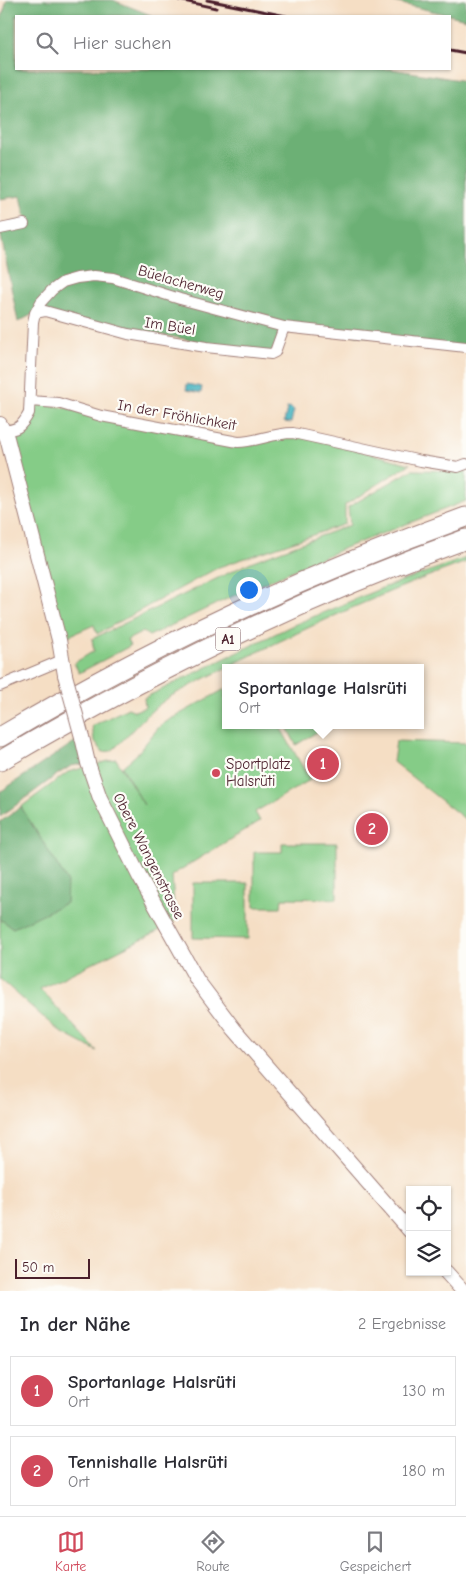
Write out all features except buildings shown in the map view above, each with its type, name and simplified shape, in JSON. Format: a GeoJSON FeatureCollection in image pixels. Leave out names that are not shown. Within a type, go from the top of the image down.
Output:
{"type":"FeatureCollection","features":[{"type":"Feature","properties":{"kind":"highway","name":"A1"},"geometry":{"type":"LineString","coordinates":[[0,737],[128,665],[234,613],[344,564],[466,517]]}},
{"type":"Feature","properties":{"kind":"highway","name":"A1"},"geometry":{"type":"LineString","coordinates":[[0,760],[104,701],[210,647],[352,583],[466,539]]}},
{"type":"Feature","properties":{"kind":"street"},"geometry":{"type":"LineString","coordinates":[[0,229],[24,224]]}},
{"type":"Feature","properties":{"kind":"street","name":"Büelacherweg"},"geometry":{"type":"LineString","coordinates":[[35,313],[38,306],[47,296],[63,282],[94,276],[113,278],[284,326],[466,346]]}},
{"type":"Feature","properties":{"kind":"street","name":"Im Büel"},"geometry":{"type":"LineString","coordinates":[[35,313],[45,311],[135,335],[206,347],[270,354],[275,352],[284,326]]}},
{"type":"Feature","properties":{"kind":"street"},"geometry":{"type":"LineString","coordinates":[[1,428],[11,430],[23,424],[29,413],[35,313]]}},
{"type":"Feature","properties":{"kind":"street","name":"In der Fröhlichkeit"},"geometry":{"type":"LineString","coordinates":[[30,401],[58,403],[100,416],[238,442],[248,442],[278,433],[293,433],[421,461],[458,467],[466,464]]}},
{"type":"Feature","properties":{"kind":"street","name":"Obere Wangenstrasse"},"geometry":{"type":"LineString","coordinates":[[1,428],[7,438],[59,640],[62,660],[88,763],[100,798],[139,876],[197,980],[234,1029],[406,1226]]}},
{"type":"Feature","properties":{"kind":"street"},"geometry":{"type":"LineString","coordinates":[[0,686],[62,660]]}},
{"type":"Feature","properties":{"kind":"street"},"geometry":{"type":"LineString","coordinates":[[449,1276],[462,1291]]}},
{"type":"Feature","properties":{"kind":"green space"},"geometry":{"type":"Polygon","coordinates":[[[7,0],[113,0],[150,15],[15,15],[15,70],[397,70],[466,81],[466,347],[284,327],[271,354],[35,313],[18,322],[0,225],[26,219],[21,196],[0,199],[0,24],[7,0]]]}},
{"type":"Feature","properties":{"kind":"green space"},"geometry":{"type":"Polygon","coordinates":[[[385,0],[466,0],[466,19],[385,0]]]}},
{"type":"Feature","properties":{"kind":"green space"},"geometry":{"type":"Polygon","coordinates":[[[30,401],[238,442],[293,433],[410,464],[345,505],[345,524],[219,567],[97,634],[94,625],[59,640],[11,430],[23,424],[30,401]]]}},
{"type":"Feature","properties":{"kind":"green space"},"geometry":{"type":"Polygon","coordinates":[[[412,470],[466,470],[466,501],[347,547],[231,597],[149,636],[143,632],[127,640],[130,646],[79,673],[74,663],[94,651],[92,639],[253,561],[350,525],[348,507],[412,470]]]}},
{"type":"Feature","properties":{"kind":"green space"},"geometry":{"type":"Polygon","coordinates":[[[466,558],[466,562],[353,607],[233,664],[222,664],[222,670],[163,702],[148,714],[111,751],[103,752],[94,740],[92,726],[128,708],[135,711],[145,707],[144,698],[291,626],[382,588],[466,558]]]}},
{"type":"Feature","properties":{"kind":"green space"},"geometry":{"type":"Polygon","coordinates":[[[222,691],[222,729],[281,729],[310,780],[255,812],[260,821],[172,875],[175,921],[40,989],[97,1051],[59,1031],[0,979],[0,919],[13,928],[67,881],[21,807],[68,772],[116,759],[144,805],[122,767],[136,755],[159,727],[222,691]]]}},
{"type":"Feature","properties":{"kind":"green space"},"geometry":{"type":"Polygon","coordinates":[[[288,729],[319,729],[320,730],[296,745],[288,729]]]}},
{"type":"Feature","properties":{"kind":"green space"},"geometry":{"type":"Polygon","coordinates":[[[82,737],[88,763],[71,766],[0,817],[0,792],[82,737]]]}},
{"type":"Feature","properties":{"kind":"green space"},"geometry":{"type":"Polygon","coordinates":[[[396,741],[466,743],[466,820],[393,762],[396,741]]]}},
{"type":"Feature","properties":{"kind":"green space"},"geometry":{"type":"Polygon","coordinates":[[[21,807],[67,881],[66,903],[13,928],[0,919],[0,822],[21,807]]]}},
{"type":"Feature","properties":{"kind":"green space"},"geometry":{"type":"Polygon","coordinates":[[[282,843],[337,843],[337,899],[282,898],[281,907],[254,907],[254,852],[282,852],[282,843]]]}},
{"type":"Feature","properties":{"kind":"green space"},"geometry":{"type":"Polygon","coordinates":[[[193,883],[248,883],[248,939],[193,938],[193,883]]]}},
{"type":"Feature","properties":{"kind":"water"},"geometry":{"type":"Polygon","coordinates":[[[187,384],[202,387],[201,393],[186,390],[187,384]]]}},
{"type":"Feature","properties":{"kind":"water"},"geometry":{"type":"Polygon","coordinates":[[[290,407],[294,410],[291,423],[284,422],[287,408],[290,407]]]}},
{"type":"Feature","properties":{"kind":"railway"},"geometry":{"type":"LineString","coordinates":[[179,0],[216,8]]}},
{"type":"Feature","properties":{"kind":"railway"},"geometry":{"type":"LineString","coordinates":[[207,0],[281,15]]}},
{"type":"Feature","properties":{"kind":"railway"},"geometry":{"type":"LineString","coordinates":[[451,50],[466,53]]}},
{"type":"Feature","properties":{"kind":"place","name":"Sportanlage Halsrüti"},"geometry":{"type":"Point","coordinates":[323,764]}},
{"type":"Feature","properties":{"kind":"place","name":"Sportplatz Halsrüti"},"geometry":{"type":"Point","coordinates":[216,773]}},
{"type":"Feature","properties":{"kind":"place","name":"Tennishalle Halsrüti"},"geometry":{"type":"Point","coordinates":[372,829]}}]}
